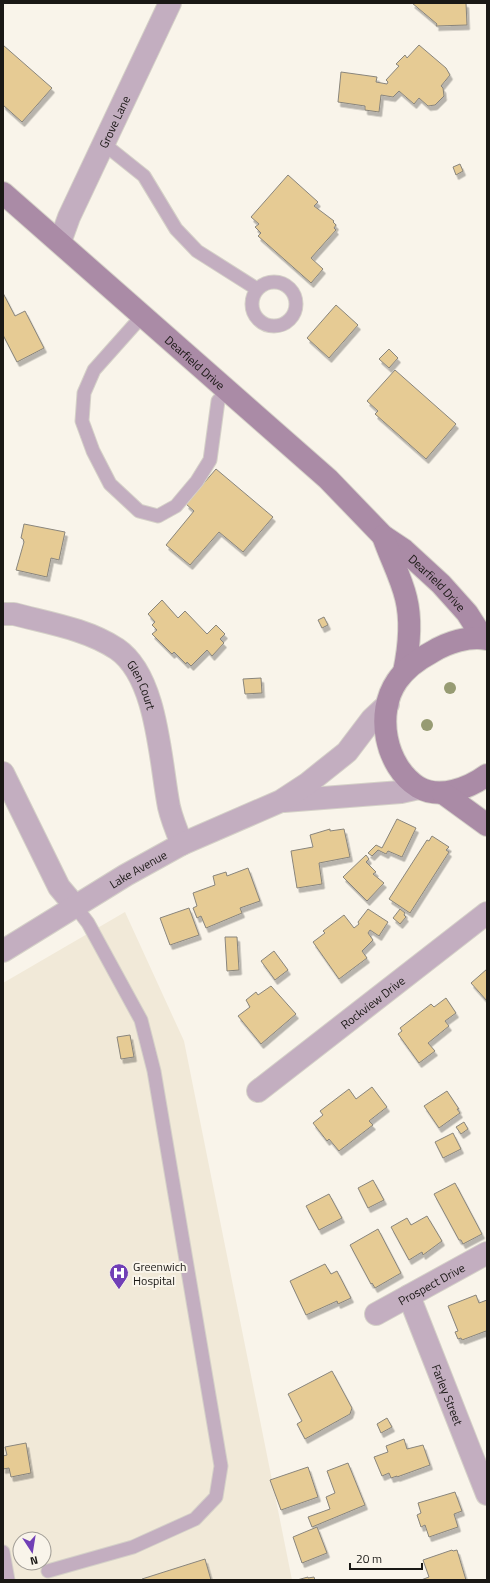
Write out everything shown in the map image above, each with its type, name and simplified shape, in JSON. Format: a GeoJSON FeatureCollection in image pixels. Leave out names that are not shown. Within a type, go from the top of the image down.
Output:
{"type":"FeatureCollection","features":[{"type":"Feature","properties":{"kind":"main road","name":"Dearfield Drive"},"geometry":{"type":"LineString","coordinates":[[3,193],[328,479],[383,536],[404,550],[441,584],[467,613],[485,639]]}},
{"type":"Feature","properties":{"kind":"main road","name":"Dearfield Drive"},"geometry":{"type":"LineString","coordinates":[[383,536],[406,599],[409,622],[407,655],[404,672]]}},
{"type":"Feature","properties":{"kind":"main road"},"geometry":{"type":"LineString","coordinates":[[485,639],[452,643],[438,648],[421,658],[404,672],[396,682],[388,704],[385,721],[388,743],[398,766],[407,777],[419,788],[443,793],[487,825]]}},
{"type":"Feature","properties":{"kind":"main road"},"geometry":{"type":"LineString","coordinates":[[443,793],[470,786],[487,775]]}},
{"type":"Feature","properties":{"kind":"street","name":"Grove Lane"},"geometry":{"type":"LineString","coordinates":[[60,242],[69,217],[170,3]]}},
{"type":"Feature","properties":{"kind":"street","name":"Glen Court"},"geometry":{"type":"LineString","coordinates":[[3,614],[14,614],[90,636],[118,650],[140,675],[152,713],[169,806],[182,844]]}},
{"type":"Feature","properties":{"kind":"street","name":"Lake Avenue"},"geometry":{"type":"LineString","coordinates":[[3,950],[74,906],[182,844],[281,801],[307,784],[347,752],[372,719],[388,704]]}},
{"type":"Feature","properties":{"kind":"street"},"geometry":{"type":"LineString","coordinates":[[3,773],[59,887],[74,906]]}},
{"type":"Feature","properties":{"kind":"street","name":"Lake Avenue"},"geometry":{"type":"LineString","coordinates":[[281,801],[401,792],[419,788]]}},
{"type":"Feature","properties":{"kind":"street","name":"Rockview Drive"},"geometry":{"type":"LineString","coordinates":[[258,1091],[487,913]]}},
{"type":"Feature","properties":{"kind":"street","name":"Prospect Drive"},"geometry":{"type":"LineString","coordinates":[[376,1314],[487,1253]]}},
{"type":"Feature","properties":{"kind":"street","name":"Farley Street"},"geometry":{"type":"LineString","coordinates":[[409,1296],[487,1494]]}},
{"type":"Feature","properties":{"kind":"lane"},"geometry":{"type":"LineString","coordinates":[[104,144],[144,176],[176,229],[197,251],[257,289]]}},
{"type":"Feature","properties":{"kind":"lane"},"geometry":{"type":"LineString","coordinates":[[143,316],[94,370],[84,394],[82,421],[93,451],[110,484],[139,511],[158,516],[176,506],[197,480],[210,460],[218,401],[227,390]]}},
{"type":"Feature","properties":{"kind":"lane"},"geometry":{"type":"LineString","coordinates":[[52,1570],[133,1548],[195,1519],[216,1497],[221,1466],[154,1071],[141,1020],[88,923],[74,906]]}},
{"type":"Feature","properties":{"kind":"lane"},"geometry":{"type":"LineString","coordinates":[[3,1552],[8,1580]]}},
{"type":"Feature","properties":{"kind":"shaded area","name":"Greenwich Hospital"},"geometry":{"type":"Polygon","coordinates":[[[125,912],[184,1041],[292,1580],[3,1580],[3,983],[125,912]]]}},
{"type":"Feature","properties":{"kind":"building"},"geometry":{"type":"Polygon","coordinates":[[[412,3],[466,3],[467,25],[436,26],[437,24],[412,3]]]}},
{"type":"Feature","properties":{"kind":"building"},"geometry":{"type":"Polygon","coordinates":[[[3,45],[52,88],[22,122],[3,105],[3,45]]]}},
{"type":"Feature","properties":{"kind":"building"},"geometry":{"type":"Polygon","coordinates":[[[419,45],[446,68],[450,75],[441,86],[443,88],[444,96],[435,105],[428,106],[419,98],[414,104],[399,91],[393,97],[381,95],[379,112],[365,110],[365,106],[338,102],[341,72],[377,77],[376,82],[387,84],[388,82],[386,80],[399,66],[396,64],[405,55],[407,58],[419,45]]]}},
{"type":"Feature","properties":{"kind":"building"},"geometry":{"type":"Polygon","coordinates":[[[460,164],[463,171],[456,175],[453,167],[460,164]]]}},
{"type":"Feature","properties":{"kind":"building"},"geometry":{"type":"Polygon","coordinates":[[[288,175],[318,202],[314,206],[334,221],[333,222],[336,225],[334,228],[336,230],[311,258],[323,269],[311,283],[258,236],[261,233],[255,227],[259,224],[251,217],[288,175]]]}},
{"type":"Feature","properties":{"kind":"building"},"geometry":{"type":"Polygon","coordinates":[[[3,293],[15,316],[25,311],[44,348],[17,362],[3,335],[3,293]]]}},
{"type":"Feature","properties":{"kind":"building"},"geometry":{"type":"Polygon","coordinates":[[[336,305],[358,325],[329,358],[307,338],[336,305]]]}},
{"type":"Feature","properties":{"kind":"building"},"geometry":{"type":"Polygon","coordinates":[[[389,349],[398,358],[389,368],[379,359],[389,349]]]}},
{"type":"Feature","properties":{"kind":"building"},"geometry":{"type":"Polygon","coordinates":[[[395,370],[456,424],[426,459],[375,414],[378,411],[367,401],[395,370]]]}},
{"type":"Feature","properties":{"kind":"building"},"geometry":{"type":"Polygon","coordinates":[[[216,469],[273,517],[243,552],[219,532],[190,565],[166,545],[194,511],[186,504],[216,469]]]}},
{"type":"Feature","properties":{"kind":"building"},"geometry":{"type":"Polygon","coordinates":[[[24,524],[65,532],[59,560],[51,558],[47,577],[16,570],[24,542],[21,538],[24,524]]]}},
{"type":"Feature","properties":{"kind":"building"},"geometry":{"type":"Polygon","coordinates":[[[162,600],[178,618],[185,611],[207,634],[216,625],[225,634],[220,639],[224,643],[212,656],[207,650],[191,666],[187,662],[186,664],[174,652],[172,654],[152,634],[157,630],[152,625],[155,622],[148,614],[162,600]]]}},
{"type":"Feature","properties":{"kind":"building"},"geometry":{"type":"Polygon","coordinates":[[[324,617],[328,625],[322,628],[318,620],[324,617]]]}},
{"type":"Feature","properties":{"kind":"building"},"geometry":{"type":"Polygon","coordinates":[[[261,678],[262,693],[245,694],[243,679],[261,678]]]}},
{"type":"Feature","properties":{"kind":"building"},"geometry":{"type":"Polygon","coordinates":[[[397,819],[416,828],[402,857],[388,851],[386,854],[378,850],[372,856],[368,853],[376,845],[382,848],[397,819]]]}},
{"type":"Feature","properties":{"kind":"building"},"geometry":{"type":"Polygon","coordinates":[[[330,829],[330,831],[344,829],[350,857],[319,863],[322,884],[297,888],[291,851],[313,847],[310,835],[330,829]]]}},
{"type":"Feature","properties":{"kind":"building"},"geometry":{"type":"Polygon","coordinates":[[[432,836],[449,847],[446,850],[449,852],[410,913],[389,899],[427,840],[429,841],[432,836]]]}},
{"type":"Feature","properties":{"kind":"building"},"geometry":{"type":"Polygon","coordinates":[[[366,855],[369,859],[366,862],[376,872],[373,874],[384,883],[367,901],[343,877],[366,855]]]}},
{"type":"Feature","properties":{"kind":"building"},"geometry":{"type":"Polygon","coordinates":[[[248,868],[260,901],[240,908],[242,913],[206,928],[201,916],[197,918],[193,908],[197,906],[193,893],[215,885],[213,876],[226,872],[227,876],[248,868]]]}},
{"type":"Feature","properties":{"kind":"building"},"geometry":{"type":"Polygon","coordinates":[[[189,908],[199,935],[170,945],[160,918],[189,908]]]}},
{"type":"Feature","properties":{"kind":"building"},"geometry":{"type":"Polygon","coordinates":[[[368,909],[388,922],[379,936],[370,930],[368,933],[373,940],[362,951],[367,958],[339,979],[313,942],[325,933],[323,931],[344,915],[354,928],[359,924],[358,922],[368,909]]]}},
{"type":"Feature","properties":{"kind":"building"},"geometry":{"type":"Polygon","coordinates":[[[400,909],[405,913],[404,915],[406,917],[400,924],[393,918],[400,909]]]}},
{"type":"Feature","properties":{"kind":"building"},"geometry":{"type":"Polygon","coordinates":[[[225,937],[237,937],[239,970],[227,971],[225,937]]]}},
{"type":"Feature","properties":{"kind":"building"},"geometry":{"type":"Polygon","coordinates":[[[274,951],[288,970],[275,980],[261,961],[274,951]]]}},
{"type":"Feature","properties":{"kind":"building"},"geometry":{"type":"Polygon","coordinates":[[[487,969],[487,1001],[471,983],[487,969]]]}},
{"type":"Feature","properties":{"kind":"building"},"geometry":{"type":"Polygon","coordinates":[[[271,986],[296,1014],[261,1044],[238,1016],[250,1007],[246,1000],[256,992],[258,995],[271,986]]]}},
{"type":"Feature","properties":{"kind":"building"},"geometry":{"type":"Polygon","coordinates":[[[446,998],[456,1013],[445,1021],[449,1026],[428,1043],[435,1051],[419,1063],[398,1034],[402,1031],[400,1028],[431,1004],[434,1007],[446,998]]]}},
{"type":"Feature","properties":{"kind":"building"},"geometry":{"type":"Polygon","coordinates":[[[130,1035],[134,1057],[121,1059],[117,1037],[130,1035]]]}},
{"type":"Feature","properties":{"kind":"building"},"geometry":{"type":"Polygon","coordinates":[[[372,1087],[387,1107],[369,1121],[373,1125],[339,1151],[329,1139],[327,1141],[313,1123],[323,1115],[320,1111],[349,1089],[356,1099],[372,1087]]]}},
{"type":"Feature","properties":{"kind":"building"},"geometry":{"type":"Polygon","coordinates":[[[447,1091],[460,1113],[439,1128],[424,1106],[447,1091]]]}},
{"type":"Feature","properties":{"kind":"building"},"geometry":{"type":"Polygon","coordinates":[[[464,1122],[468,1129],[461,1134],[456,1127],[464,1122]]]}},
{"type":"Feature","properties":{"kind":"building"},"geometry":{"type":"Polygon","coordinates":[[[453,1133],[461,1149],[443,1158],[435,1142],[453,1133]]]}},
{"type":"Feature","properties":{"kind":"building"},"geometry":{"type":"Polygon","coordinates":[[[373,1180],[384,1200],[368,1208],[358,1188],[373,1180]]]}},
{"type":"Feature","properties":{"kind":"building"},"geometry":{"type":"Polygon","coordinates":[[[455,1183],[482,1234],[463,1244],[461,1240],[459,1240],[434,1194],[455,1183]]]}},
{"type":"Feature","properties":{"kind":"building"},"geometry":{"type":"Polygon","coordinates":[[[329,1194],[342,1218],[319,1230],[306,1206],[329,1194]]]}},
{"type":"Feature","properties":{"kind":"building"},"geometry":{"type":"Polygon","coordinates":[[[427,1216],[442,1241],[423,1255],[422,1252],[409,1260],[391,1227],[407,1218],[411,1225],[427,1216]]]}},
{"type":"Feature","properties":{"kind":"building"},"geometry":{"type":"Polygon","coordinates":[[[378,1229],[401,1273],[375,1288],[372,1283],[371,1284],[350,1245],[378,1229]]]}},
{"type":"Feature","properties":{"kind":"building"},"geometry":{"type":"Polygon","coordinates":[[[325,1264],[331,1274],[337,1271],[351,1298],[338,1304],[337,1301],[306,1315],[290,1281],[325,1264]]]}},
{"type":"Feature","properties":{"kind":"building"},"geometry":{"type":"Polygon","coordinates":[[[476,1295],[479,1303],[487,1300],[487,1334],[486,1331],[462,1340],[461,1338],[458,1339],[455,1332],[458,1331],[448,1306],[476,1295]]]}},
{"type":"Feature","properties":{"kind":"building"},"geometry":{"type":"Polygon","coordinates":[[[332,1371],[352,1408],[350,1414],[305,1439],[297,1424],[302,1421],[288,1394],[332,1371]]]}},
{"type":"Feature","properties":{"kind":"building"},"geometry":{"type":"Polygon","coordinates":[[[387,1418],[392,1427],[381,1433],[377,1424],[387,1418]]]}},
{"type":"Feature","properties":{"kind":"building"},"geometry":{"type":"Polygon","coordinates":[[[404,1439],[407,1449],[423,1445],[430,1465],[397,1477],[391,1478],[389,1473],[382,1476],[374,1457],[388,1452],[386,1446],[404,1439]]]}},
{"type":"Feature","properties":{"kind":"building"},"geometry":{"type":"Polygon","coordinates":[[[26,1443],[31,1473],[11,1477],[9,1468],[3,1469],[3,1456],[7,1455],[5,1447],[26,1443]]]}},
{"type":"Feature","properties":{"kind":"building"},"geometry":{"type":"Polygon","coordinates":[[[348,1463],[365,1505],[312,1527],[308,1517],[330,1509],[326,1497],[335,1493],[327,1471],[348,1463]]]}},
{"type":"Feature","properties":{"kind":"building"},"geometry":{"type":"Polygon","coordinates":[[[308,1467],[318,1497],[281,1510],[270,1480],[308,1467]]]}},
{"type":"Feature","properties":{"kind":"building"},"geometry":{"type":"Polygon","coordinates":[[[455,1492],[462,1511],[454,1514],[458,1527],[429,1537],[425,1525],[421,1527],[417,1515],[421,1513],[418,1503],[455,1492]]]}},
{"type":"Feature","properties":{"kind":"building"},"geometry":{"type":"Polygon","coordinates":[[[317,1527],[327,1553],[302,1563],[293,1537],[317,1527]]]}},
{"type":"Feature","properties":{"kind":"building"},"geometry":{"type":"Polygon","coordinates":[[[452,1550],[457,1550],[466,1580],[421,1580],[429,1577],[423,1560],[452,1550]]]}},
{"type":"Feature","properties":{"kind":"building"},"geometry":{"type":"Polygon","coordinates":[[[205,1559],[211,1580],[142,1579],[205,1559]]]}},
{"type":"Feature","properties":{"kind":"building"},"geometry":{"type":"Polygon","coordinates":[[[314,1577],[315,1580],[297,1580],[314,1577]]]}},
{"type":"Feature","properties":{"kind":"place","name":"Greenwich Hospital"},"geometry":{"type":"Point","coordinates":[119,1290]}}]}
